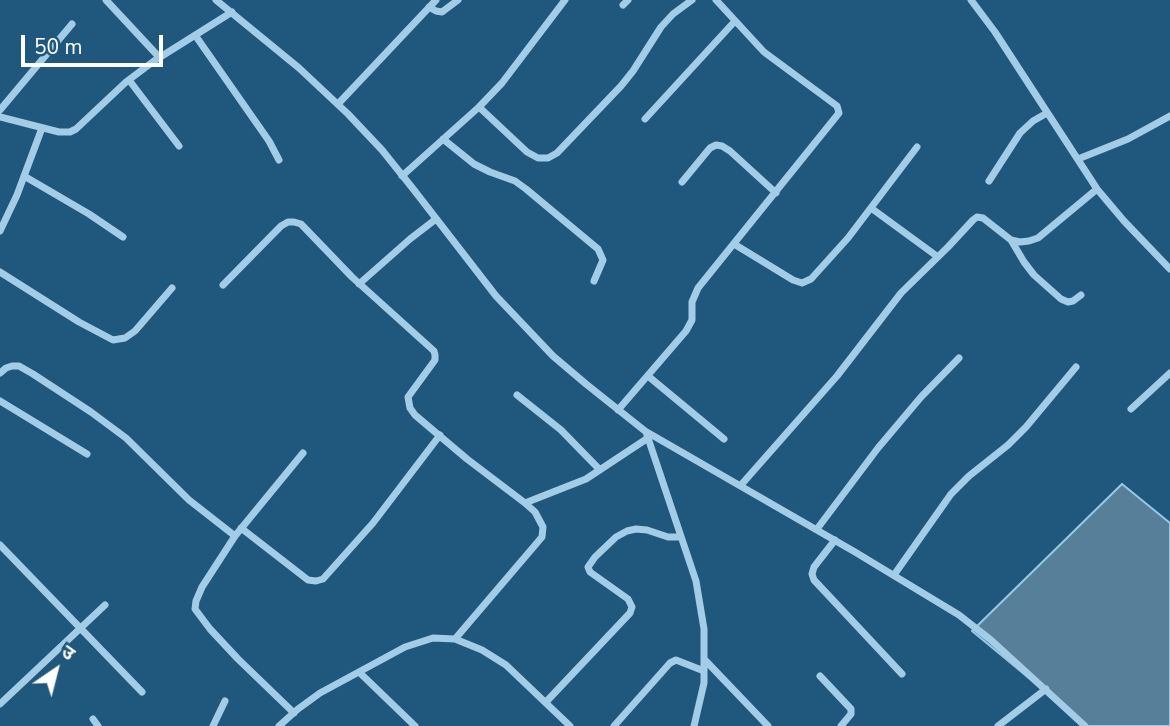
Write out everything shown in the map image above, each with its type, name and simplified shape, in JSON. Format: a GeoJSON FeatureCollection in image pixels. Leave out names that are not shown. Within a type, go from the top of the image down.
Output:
{"type":"FeatureCollection","features":[{"type":"Feature","properties":{"kind":"street"},"geometry":{"type":"LineString","coordinates":[[106,0],[159,57]]}},
{"type":"Feature","properties":{"kind":"street"},"geometry":{"type":"LineString","coordinates":[[216,0],[338,104],[382,150],[496,296],[527,330],[553,356],[647,435],[741,485],[959,615],[991,640],[1085,726]]}},
{"type":"Feature","properties":{"kind":"street"},"geometry":{"type":"LineString","coordinates":[[338,104],[433,2],[442,12],[458,0]]}},
{"type":"Feature","properties":{"kind":"street"},"geometry":{"type":"LineString","coordinates":[[402,176],[502,83],[565,0]]}},
{"type":"Feature","properties":{"kind":"street"},"geometry":{"type":"LineString","coordinates":[[479,107],[527,152],[538,158],[548,158],[557,153],[621,86],[661,27],[692,0]]}},
{"type":"Feature","properties":{"kind":"street"},"geometry":{"type":"LineString","coordinates":[[618,410],[686,331],[692,320],[692,302],[698,288],[839,113],[836,106],[764,52],[716,0]]}},
{"type":"Feature","properties":{"kind":"street"},"geometry":{"type":"LineString","coordinates":[[971,0],[995,32],[1097,189],[1170,269]]}},
{"type":"Feature","properties":{"kind":"street"},"geometry":{"type":"LineString","coordinates":[[0,117],[59,132],[70,132],[159,57],[232,12]]}},
{"type":"Feature","properties":{"kind":"street"},"geometry":{"type":"LineString","coordinates":[[645,119],[735,21]]}},
{"type":"Feature","properties":{"kind":"street"},"geometry":{"type":"LineString","coordinates":[[0,110],[72,24]]}},
{"type":"Feature","properties":{"kind":"street"},"geometry":{"type":"LineString","coordinates":[[195,35],[269,141],[279,160]]}},
{"type":"Feature","properties":{"kind":"street"},"geometry":{"type":"LineString","coordinates":[[129,80],[179,146]]}},
{"type":"Feature","properties":{"kind":"street"},"geometry":{"type":"LineString","coordinates":[[989,181],[1020,133],[1047,113]]}},
{"type":"Feature","properties":{"kind":"street"},"geometry":{"type":"LineString","coordinates":[[1078,159],[1128,139],[1170,116]]}},
{"type":"Feature","properties":{"kind":"street"},"geometry":{"type":"LineString","coordinates":[[0,231],[18,195],[42,128]]}},
{"type":"Feature","properties":{"kind":"street"},"geometry":{"type":"LineString","coordinates":[[443,139],[474,164],[515,181],[598,249],[603,260],[594,281]]}},
{"type":"Feature","properties":{"kind":"street"},"geometry":{"type":"LineString","coordinates":[[682,182],[710,148],[716,145],[730,151],[776,193]]}},
{"type":"Feature","properties":{"kind":"street"},"geometry":{"type":"LineString","coordinates":[[734,244],[793,280],[802,283],[811,279],[848,238],[917,147]]}},
{"type":"Feature","properties":{"kind":"street"},"geometry":{"type":"LineString","coordinates":[[24,176],[123,237]]}},
{"type":"Feature","properties":{"kind":"street"},"geometry":{"type":"LineString","coordinates":[[1011,240],[1029,242],[1038,238],[1097,189]]}},
{"type":"Feature","properties":{"kind":"street"},"geometry":{"type":"LineString","coordinates":[[871,208],[938,257]]}},
{"type":"Feature","properties":{"kind":"street"},"geometry":{"type":"LineString","coordinates":[[741,485],[837,376],[901,293],[976,217],[988,221],[1011,240],[1034,275],[1061,299],[1068,302],[1082,295]]}},
{"type":"Feature","properties":{"kind":"street"},"geometry":{"type":"LineString","coordinates":[[359,284],[436,219]]}},
{"type":"Feature","properties":{"kind":"street"},"geometry":{"type":"LineString","coordinates":[[223,285],[281,226],[294,222],[302,225],[359,284],[434,351],[435,359],[408,397],[415,415],[525,503],[543,527],[541,537],[456,639]]}},
{"type":"Feature","properties":{"kind":"street"},"geometry":{"type":"LineString","coordinates":[[0,272],[69,316],[113,340],[125,338],[135,331],[172,288]]}},
{"type":"Feature","properties":{"kind":"street"},"geometry":{"type":"LineString","coordinates":[[817,529],[895,428],[959,358]]}},
{"type":"Feature","properties":{"kind":"street"},"geometry":{"type":"LineString","coordinates":[[0,373],[6,368],[19,366],[91,412],[127,438],[189,500],[235,536]]}},
{"type":"Feature","properties":{"kind":"street"},"geometry":{"type":"LineString","coordinates":[[894,575],[951,494],[1026,427],[1076,367]]}},
{"type":"Feature","properties":{"kind":"street"},"geometry":{"type":"LineString","coordinates":[[1131,410],[1170,373]]}},
{"type":"Feature","properties":{"kind":"street"},"geometry":{"type":"LineString","coordinates":[[648,376],[724,439]]}},
{"type":"Feature","properties":{"kind":"street"},"geometry":{"type":"LineString","coordinates":[[517,395],[561,430],[600,470]]}},
{"type":"Feature","properties":{"kind":"street"},"geometry":{"type":"LineString","coordinates":[[0,401],[87,454]]}},
{"type":"Feature","properties":{"kind":"street"},"geometry":{"type":"LineString","coordinates":[[241,528],[308,580],[323,579],[373,523],[440,435]]}},
{"type":"Feature","properties":{"kind":"street"},"geometry":{"type":"LineString","coordinates":[[525,503],[586,479],[647,435]]}},
{"type":"Feature","properties":{"kind":"street"},"geometry":{"type":"LineString","coordinates":[[647,435],[696,581],[704,629],[704,683],[694,726]]}},
{"type":"Feature","properties":{"kind":"street"},"geometry":{"type":"LineString","coordinates":[[294,713],[238,659],[195,609],[202,587],[235,536],[303,453]]}},
{"type":"Feature","properties":{"kind":"street"},"geometry":{"type":"LineString","coordinates":[[546,702],[630,613],[632,607],[628,599],[590,572],[588,567],[595,557],[616,537],[627,531],[646,530],[668,537],[681,537]]}},
{"type":"Feature","properties":{"kind":"street"},"geometry":{"type":"LineString","coordinates":[[835,540],[814,567],[814,580],[902,674]]}},
{"type":"Feature","properties":{"kind":"street"},"geometry":{"type":"LineString","coordinates":[[1,550],[81,627],[142,692]]}},
{"type":"Feature","properties":{"kind":"street"},"geometry":{"type":"LineString","coordinates":[[0,704],[105,605]]}},
{"type":"Feature","properties":{"kind":"street"},"geometry":{"type":"LineString","coordinates":[[279,726],[320,693],[405,647],[433,638],[456,639],[482,650],[506,665],[570,726]]}},
{"type":"Feature","properties":{"kind":"street"},"geometry":{"type":"LineString","coordinates":[[704,659],[768,726]]}},
{"type":"Feature","properties":{"kind":"street"},"geometry":{"type":"LineString","coordinates":[[614,726],[670,663],[676,660],[704,671]]}},
{"type":"Feature","properties":{"kind":"street"},"geometry":{"type":"LineString","coordinates":[[359,672],[415,726]]}},
{"type":"Feature","properties":{"kind":"street"},"geometry":{"type":"LineString","coordinates":[[820,676],[851,709],[852,714],[841,726]]}},
{"type":"Feature","properties":{"kind":"street"},"geometry":{"type":"LineString","coordinates":[[998,726],[1046,689]]}},
{"type":"Feature","properties":{"kind":"street"},"geometry":{"type":"LineString","coordinates":[[213,726],[225,701]]}},
{"type":"Feature","properties":{"kind":"street"},"geometry":{"type":"LineString","coordinates":[[399,726],[407,718]]}},
{"type":"Feature","properties":{"kind":"street"},"geometry":{"type":"LineString","coordinates":[[555,726],[562,718]]}},
{"type":"Feature","properties":{"kind":"water"},"geometry":{"type":"Polygon","coordinates":[[[1122,484],[1170,523],[1170,726],[1087,726],[972,631],[1122,484]]]}}]}
